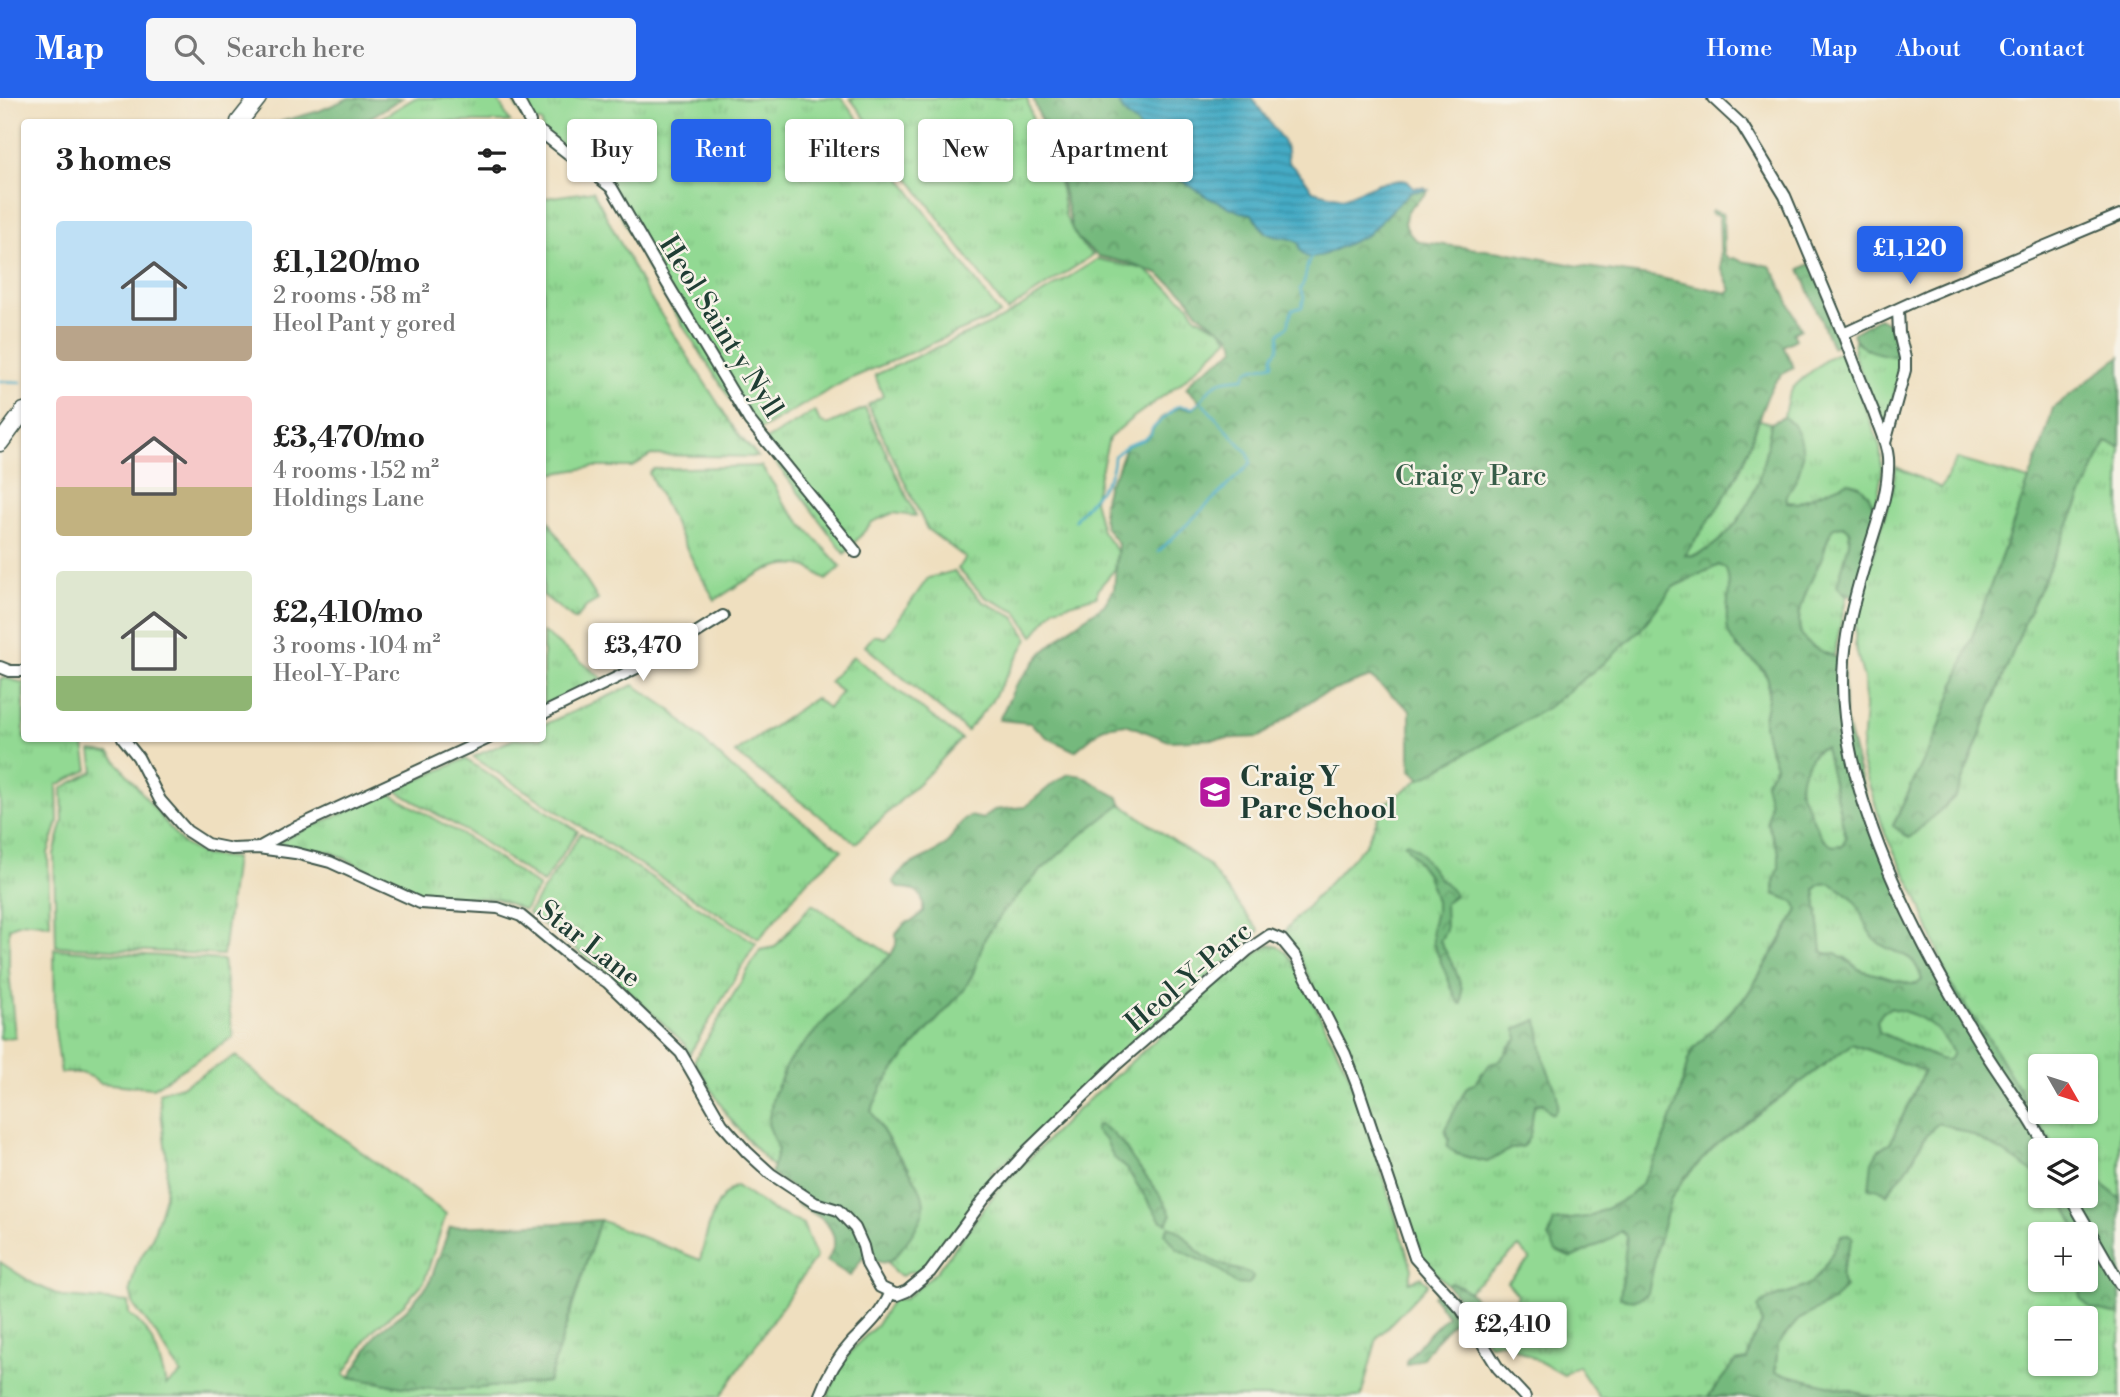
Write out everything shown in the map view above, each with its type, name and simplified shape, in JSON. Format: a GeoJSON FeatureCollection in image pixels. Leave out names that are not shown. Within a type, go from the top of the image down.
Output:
{"type":"FeatureCollection","features":[{"type":"Feature","properties":{"kind":"main road"},"geometry":{"type":"LineString","coordinates":[[241,119],[258,98]]}},
{"type":"Feature","properties":{"kind":"main road"},"geometry":{"type":"LineString","coordinates":[[0,443],[21,415]]}},
{"type":"Feature","properties":{"kind":"street"},"geometry":{"type":"LineString","coordinates":[[517,98],[528,119]]}},
{"type":"Feature","properties":{"kind":"street"},"geometry":{"type":"LineString","coordinates":[[1713,98],[1742,125],[1785,196],[1843,334],[1888,456],[1887,484],[1854,598],[1843,660],[1845,717],[1856,778],[1881,853],[1930,957],[1983,1049],[2035,1124],[2041,1138]]}},
{"type":"Feature","properties":{"kind":"street","name":"Heol Saint y Nyll"},"geometry":{"type":"LineString","coordinates":[[546,136],[612,188],[749,420],[856,552]]}},
{"type":"Feature","properties":{"kind":"street"},"geometry":{"type":"LineString","coordinates":[[1843,334],[1928,295],[2120,215]]}},
{"type":"Feature","properties":{"kind":"street"},"geometry":{"type":"LineString","coordinates":[[1885,443],[1905,370],[1898,310]]}},
{"type":"Feature","properties":{"kind":"street"},"geometry":{"type":"LineString","coordinates":[[546,712],[652,661],[723,616]]}},
{"type":"Feature","properties":{"kind":"street"},"geometry":{"type":"LineString","coordinates":[[0,667],[21,671]]}},
{"type":"Feature","properties":{"kind":"street","name":"Star Lane"},"geometry":{"type":"LineString","coordinates":[[125,742],[138,757],[160,800],[187,831],[207,844],[232,849],[258,848],[295,853],[330,862],[420,903],[498,908],[521,916],[578,963],[607,982],[681,1053],[722,1124],[747,1152],[771,1174],[815,1203],[838,1210],[855,1228],[874,1278],[880,1287],[890,1294]]}},
{"type":"Feature","properties":{"kind":"street"},"geometry":{"type":"LineString","coordinates":[[258,848],[290,830],[480,742]]}},
{"type":"Feature","properties":{"kind":"street","name":"Heol-Y-Parc"},"geometry":{"type":"LineString","coordinates":[[890,1294],[897,1295],[907,1291],[930,1272],[984,1199],[1038,1140],[1117,1065],[1248,950],[1270,935],[1282,940],[1296,957],[1345,1054],[1415,1258],[1462,1310],[1498,1368],[1525,1397]]}},
{"type":"Feature","properties":{"kind":"street"},"geometry":{"type":"LineString","coordinates":[[2076,1208],[2120,1284]]}},
{"type":"Feature","properties":{"kind":"street"},"geometry":{"type":"LineString","coordinates":[[820,1395],[841,1355],[883,1308],[890,1294]]}},
{"type":"Feature","properties":{"kind":"green space"},"geometry":{"type":"Polygon","coordinates":[[[349,98],[402,98],[368,119],[291,119],[349,98]]]}},
{"type":"Feature","properties":{"kind":"green space"},"geometry":{"type":"Polygon","coordinates":[[[415,98],[497,98],[508,119],[379,119],[415,98]]]}},
{"type":"Feature","properties":{"kind":"green space"},"geometry":{"type":"Polygon","coordinates":[[[511,98],[842,98],[857,119],[785,119],[785,182],[903,182],[1000,314],[845,381],[756,432],[741,416],[653,279],[604,182],[657,182],[657,119],[567,119],[567,153],[546,138],[546,119],[524,119],[511,98]]]}},
{"type":"Feature","properties":{"kind":"green space"},"geometry":{"type":"Polygon","coordinates":[[[850,98],[1027,98],[1033,119],[1027,119],[1027,182],[1059,182],[1066,218],[1082,245],[1093,255],[1007,311],[904,171],[904,119],[865,119],[850,98]]]}},
{"type":"Feature","properties":{"kind":"green space","name":"Craig y Parc"},"geometry":{"type":"Polygon","coordinates":[[[1033,98],[1116,98],[1131,119],[1040,119],[1033,98]]]}},
{"type":"Feature","properties":{"kind":"green space","name":"Craig y Parc"},"geometry":{"type":"Polygon","coordinates":[[[1061,182],[1183,182],[1215,201],[1252,214],[1268,234],[1289,238],[1299,243],[1300,250],[1323,255],[1367,235],[1410,192],[1428,190],[1407,212],[1405,222],[1411,235],[1420,242],[1517,254],[1656,277],[1728,293],[1731,290],[1721,268],[1719,216],[1711,214],[1712,211],[1723,214],[1724,255],[1729,259],[1770,266],[1801,329],[1793,333],[1796,339],[1783,346],[1794,368],[1777,379],[1773,385],[1735,478],[1685,555],[1708,549],[1739,519],[1755,490],[1771,423],[1784,417],[1793,425],[1802,444],[1801,465],[1798,476],[1786,495],[1787,502],[1797,503],[1848,482],[1860,486],[1868,494],[1878,518],[1854,598],[1837,586],[1850,531],[1843,526],[1834,527],[1805,595],[1799,619],[1800,630],[1804,639],[1812,646],[1843,660],[1845,717],[1881,853],[1950,984],[1989,1039],[2028,1104],[2028,1124],[2040,1124],[2048,1138],[2028,1138],[2028,1169],[1978,1138],[1939,1123],[1928,1133],[1887,1195],[1878,1189],[1869,1188],[1872,1162],[1878,1151],[1890,1143],[1924,1071],[1852,1044],[1715,1146],[1684,1179],[1671,1198],[1648,1293],[1645,1296],[1635,1300],[1620,1298],[1627,1236],[1621,1231],[1607,1241],[1571,1258],[1556,1251],[1548,1238],[1554,1221],[1587,1217],[1608,1208],[1627,1198],[1642,1183],[1660,1149],[1694,1048],[1747,995],[1798,910],[1794,902],[1775,894],[1774,882],[1779,868],[1779,852],[1767,823],[1770,804],[1765,783],[1776,765],[1764,723],[1768,679],[1765,672],[1732,641],[1727,626],[1728,577],[1726,569],[1719,565],[1673,587],[1640,630],[1547,708],[1421,779],[1410,769],[1410,710],[1370,677],[1318,696],[1259,737],[1169,741],[1126,724],[1104,727],[1075,751],[1048,738],[1030,723],[999,720],[1016,685],[1043,652],[1073,626],[1104,605],[1114,589],[1118,544],[1105,526],[1104,500],[1108,484],[1117,471],[1126,446],[1146,439],[1161,418],[1178,408],[1193,409],[1201,402],[1186,388],[1196,376],[1235,349],[1230,336],[1199,314],[1185,294],[1158,274],[1098,256],[1078,239],[1072,229],[1061,182]],[[1825,747],[1816,750],[1810,759],[1802,774],[1799,789],[1822,839],[1833,846],[1842,845],[1846,838],[1825,747]],[[1830,883],[1821,884],[1815,889],[1822,951],[1827,954],[1836,953],[1860,970],[1910,984],[1917,984],[1922,980],[1909,958],[1873,938],[1857,904],[1830,883]],[[1890,1008],[1883,1012],[1877,1021],[1879,1032],[1939,1059],[1949,1060],[1953,1053],[1935,1028],[1919,1017],[1890,1008]]]}},
{"type":"Feature","properties":{"kind":"green space"},"geometry":{"type":"Polygon","coordinates":[[[593,191],[644,288],[737,433],[758,457],[651,455],[632,467],[593,467],[546,475],[546,198],[593,191]]]}},
{"type":"Feature","properties":{"kind":"green space"},"geometry":{"type":"Polygon","coordinates":[[[1098,259],[1144,269],[1189,305],[1196,317],[1219,328],[1229,338],[1180,384],[1109,438],[1094,500],[1102,531],[1117,551],[1115,569],[1097,590],[1097,596],[1055,608],[1033,636],[1017,612],[985,597],[958,569],[966,558],[927,529],[868,405],[883,396],[875,375],[1001,319],[1098,259]]]}},
{"type":"Feature","properties":{"kind":"green space"},"geometry":{"type":"Polygon","coordinates":[[[1814,262],[1845,341],[1832,347],[1800,269],[1814,262]]]}},
{"type":"Feature","properties":{"kind":"green space"},"geometry":{"type":"Polygon","coordinates":[[[1879,318],[1895,327],[1899,356],[1871,351],[1855,339],[1853,333],[1879,318]]]}},
{"type":"Feature","properties":{"kind":"green space"},"geometry":{"type":"Polygon","coordinates":[[[1855,340],[1876,352],[1899,356],[1898,382],[1885,424],[1882,425],[1853,353],[1855,340]]]}},
{"type":"Feature","properties":{"kind":"green space"},"geometry":{"type":"Polygon","coordinates":[[[1839,352],[1845,356],[1880,446],[1882,473],[1875,510],[1868,494],[1848,482],[1797,503],[1787,502],[1786,495],[1800,465],[1801,444],[1798,434],[1784,417],[1787,400],[1799,381],[1839,352]]]}},
{"type":"Feature","properties":{"kind":"green space"},"geometry":{"type":"Polygon","coordinates":[[[2120,356],[2120,447],[2106,442],[2026,619],[1956,796],[1909,838],[1893,826],[1939,728],[2053,408],[2120,356]]]}},
{"type":"Feature","properties":{"kind":"green space"},"geometry":{"type":"Polygon","coordinates":[[[865,408],[916,516],[893,513],[872,522],[845,554],[761,443],[815,411],[820,422],[827,425],[865,408]]]}},
{"type":"Feature","properties":{"kind":"green space"},"geometry":{"type":"Polygon","coordinates":[[[1759,420],[1771,423],[1765,457],[1748,505],[1728,532],[1715,544],[1693,555],[1685,555],[1735,473],[1759,420]]]}},
{"type":"Feature","properties":{"kind":"green space"},"geometry":{"type":"Polygon","coordinates":[[[2106,442],[2120,447],[2120,1199],[2098,1181],[2098,1138],[2048,1138],[2040,1124],[2098,1124],[2098,1054],[2028,1054],[2028,1105],[1989,1040],[1950,984],[1917,896],[1885,834],[1861,760],[1865,708],[1864,680],[1855,645],[1856,615],[1892,490],[1896,467],[1941,488],[1957,459],[2029,480],[1939,728],[1893,825],[1909,838],[1956,796],[2026,619],[2106,442]]]}},
{"type":"Feature","properties":{"kind":"green space"},"geometry":{"type":"Polygon","coordinates":[[[761,466],[783,503],[841,567],[826,580],[808,567],[783,565],[771,568],[715,600],[649,473],[653,469],[761,466]]]}},
{"type":"Feature","properties":{"kind":"green space"},"geometry":{"type":"Polygon","coordinates":[[[546,517],[598,600],[586,607],[575,620],[546,597],[546,517]]]}},
{"type":"Feature","properties":{"kind":"green space"},"geometry":{"type":"Polygon","coordinates":[[[1843,526],[1850,530],[1844,593],[1847,594],[1834,656],[1816,649],[1804,640],[1799,626],[1802,604],[1830,533],[1834,527],[1843,526]]]}},
{"type":"Feature","properties":{"kind":"green space"},"geometry":{"type":"Polygon","coordinates":[[[1719,565],[1726,569],[1730,581],[1727,615],[1737,648],[1758,665],[1768,679],[1764,723],[1776,765],[1765,783],[1770,804],[1767,823],[1779,852],[1774,894],[1794,902],[1798,910],[1747,995],[1694,1048],[1660,1149],[1642,1183],[1627,1198],[1608,1208],[1587,1217],[1554,1221],[1571,1258],[1607,1241],[1621,1231],[1627,1236],[1625,1260],[1658,1245],[1672,1197],[1697,1164],[1715,1146],[1852,1044],[1924,1071],[1890,1143],[1878,1151],[1878,1189],[1887,1195],[1928,1133],[1939,1123],[1978,1138],[2028,1168],[2028,1208],[2066,1208],[2074,1222],[2028,1222],[2028,1292],[2084,1292],[2090,1306],[2028,1306],[2028,1376],[2098,1376],[2098,1310],[2120,1315],[2120,1397],[1875,1397],[1775,1372],[1778,1344],[1798,1320],[1833,1301],[1852,1239],[1841,1237],[1823,1268],[1809,1284],[1774,1297],[1758,1308],[1762,1323],[1753,1340],[1747,1361],[1735,1362],[1708,1397],[1599,1397],[1578,1366],[1564,1375],[1504,1342],[1489,1344],[1485,1338],[1487,1328],[1493,1320],[1491,1310],[1516,1307],[1518,1295],[1507,1282],[1530,1259],[1519,1247],[1468,1292],[1461,1286],[1451,1283],[1448,1285],[1422,1259],[1413,1245],[1371,1112],[1299,956],[1284,934],[1366,844],[1384,805],[1421,778],[1547,708],[1640,630],[1673,587],[1719,565]],[[1537,1020],[1515,1029],[1518,1039],[1508,1047],[1499,1062],[1467,1087],[1445,1129],[1456,1154],[1490,1160],[1507,1150],[1522,1147],[1531,1130],[1535,1104],[1544,1103],[1544,1060],[1537,1020]]]}},
{"type":"Feature","properties":{"kind":"green space"},"geometry":{"type":"Polygon","coordinates":[[[954,571],[982,601],[1014,617],[1028,639],[991,702],[967,731],[865,646],[874,635],[885,638],[928,578],[954,571]]]}},
{"type":"Feature","properties":{"kind":"green space"},"geometry":{"type":"Polygon","coordinates":[[[546,634],[602,678],[546,704],[546,634]]]}},
{"type":"Feature","properties":{"kind":"green space"},"geometry":{"type":"Polygon","coordinates":[[[853,656],[961,739],[856,843],[735,753],[815,698],[828,708],[842,692],[829,682],[853,656]]]}},
{"type":"Feature","properties":{"kind":"green space"},"geometry":{"type":"Polygon","coordinates":[[[0,679],[21,682],[21,742],[83,742],[88,770],[57,785],[58,822],[48,853],[50,925],[29,922],[9,928],[9,970],[15,1037],[0,1039],[0,679]]]}},
{"type":"Feature","properties":{"kind":"green space"},"geometry":{"type":"Polygon","coordinates":[[[634,685],[668,708],[734,770],[842,850],[805,883],[759,939],[473,757],[507,742],[546,742],[546,724],[634,685]]]}},
{"type":"Feature","properties":{"kind":"green space"},"geometry":{"type":"Polygon","coordinates":[[[1825,747],[1846,838],[1842,845],[1833,846],[1816,829],[1804,806],[1800,791],[1806,765],[1814,754],[1825,747]]]}},
{"type":"Feature","properties":{"kind":"green space"},"geometry":{"type":"Polygon","coordinates":[[[91,751],[110,753],[182,843],[203,855],[235,858],[223,955],[56,946],[54,854],[63,821],[62,788],[94,771],[91,751]]]}},
{"type":"Feature","properties":{"kind":"green space"},"geometry":{"type":"Polygon","coordinates":[[[465,759],[578,831],[543,883],[476,837],[395,790],[465,759]]]}},
{"type":"Feature","properties":{"kind":"green space"},"geometry":{"type":"Polygon","coordinates":[[[1069,774],[1082,776],[1119,798],[1121,804],[1038,873],[1003,912],[985,938],[964,990],[908,1052],[883,1085],[871,1111],[919,1187],[924,1204],[923,1212],[912,1234],[893,1258],[882,1262],[865,1255],[850,1276],[827,1261],[834,1245],[832,1231],[828,1225],[799,1206],[796,1202],[798,1192],[771,1174],[778,1149],[768,1124],[773,1097],[788,1062],[839,1005],[891,955],[896,945],[896,934],[905,923],[914,920],[923,912],[921,896],[911,889],[899,888],[893,882],[897,875],[909,865],[944,846],[961,823],[970,816],[983,819],[994,810],[1025,807],[1069,774]]]}},
{"type":"Feature","properties":{"kind":"green space"},"geometry":{"type":"Polygon","coordinates":[[[389,793],[473,841],[539,887],[524,910],[498,899],[421,895],[331,852],[275,844],[389,793]]]}},
{"type":"Feature","properties":{"kind":"green space"},"geometry":{"type":"Polygon","coordinates":[[[1121,804],[1207,864],[1259,931],[1104,1070],[1035,1137],[990,1173],[994,1179],[921,1275],[912,1271],[902,1276],[894,1272],[888,1262],[896,1256],[909,1168],[871,1111],[883,1084],[964,990],[985,938],[1003,912],[1038,873],[1121,804]]]}},
{"type":"Feature","properties":{"kind":"green space"},"geometry":{"type":"Polygon","coordinates":[[[581,833],[756,943],[689,1055],[685,1044],[608,972],[528,913],[581,833]]]}},
{"type":"Feature","properties":{"kind":"green space"},"geometry":{"type":"Polygon","coordinates":[[[1407,842],[1418,850],[1455,895],[1445,903],[1446,930],[1440,941],[1462,989],[1462,1004],[1456,998],[1433,943],[1432,926],[1436,902],[1432,888],[1426,873],[1404,844],[1407,842]]]}},
{"type":"Feature","properties":{"kind":"green space"},"geometry":{"type":"Polygon","coordinates":[[[1830,883],[1853,899],[1873,938],[1909,958],[1922,980],[1917,984],[1910,984],[1860,970],[1846,958],[1822,952],[1815,889],[1821,884],[1830,883]]]}},
{"type":"Feature","properties":{"kind":"green space"},"geometry":{"type":"Polygon","coordinates":[[[812,904],[891,955],[839,1005],[788,1062],[773,1097],[768,1124],[778,1149],[774,1168],[727,1115],[694,1061],[760,950],[775,947],[812,904]]]}},
{"type":"Feature","properties":{"kind":"green space"},"geometry":{"type":"Polygon","coordinates":[[[1268,945],[1284,950],[1294,963],[1348,1072],[1412,1269],[1409,1282],[1421,1277],[1428,1284],[1377,1338],[1361,1397],[827,1397],[841,1366],[856,1345],[877,1325],[892,1300],[905,1299],[937,1271],[997,1191],[1076,1111],[1213,986],[1268,945]]]}},
{"type":"Feature","properties":{"kind":"green space"},"geometry":{"type":"Polygon","coordinates":[[[54,949],[223,960],[233,1037],[153,1088],[100,1083],[80,1073],[61,1073],[55,1030],[54,949]]]}},
{"type":"Feature","properties":{"kind":"green space"},"geometry":{"type":"Polygon","coordinates":[[[1890,1008],[1920,1017],[1935,1028],[1953,1053],[1949,1061],[1879,1032],[1877,1021],[1883,1012],[1890,1008]]]}},
{"type":"Feature","properties":{"kind":"green space"},"geometry":{"type":"Polygon","coordinates":[[[1538,1020],[1544,1060],[1557,1095],[1557,1109],[1553,1114],[1543,1103],[1535,1104],[1531,1132],[1522,1147],[1508,1150],[1487,1162],[1451,1150],[1447,1147],[1449,1139],[1445,1129],[1467,1087],[1475,1083],[1490,1064],[1502,1057],[1518,1039],[1515,1029],[1538,1020]]]}},
{"type":"Feature","properties":{"kind":"green space"},"geometry":{"type":"Polygon","coordinates":[[[236,1056],[266,1082],[446,1214],[424,1282],[403,1305],[372,1331],[344,1374],[349,1377],[402,1387],[455,1390],[548,1382],[600,1220],[700,1260],[715,1209],[736,1186],[774,1211],[803,1224],[816,1257],[720,1397],[0,1397],[0,1262],[34,1284],[63,1297],[128,1302],[129,1314],[150,1337],[166,1385],[181,1374],[156,1334],[134,1306],[130,1290],[136,1266],[153,1236],[165,1196],[167,1162],[159,1093],[184,1085],[236,1056]]]}},
{"type":"Feature","properties":{"kind":"green space"},"geometry":{"type":"Polygon","coordinates":[[[1099,1125],[1122,1143],[1160,1195],[1171,1216],[1167,1223],[1161,1221],[1126,1168],[1113,1157],[1106,1140],[1095,1131],[1095,1127],[1099,1125]]]}},
{"type":"Feature","properties":{"kind":"green space"},"geometry":{"type":"Polygon","coordinates":[[[2098,1181],[2120,1199],[2120,1315],[2098,1310],[2098,1306],[2088,1306],[2080,1298],[2081,1292],[2098,1292],[2098,1222],[2074,1222],[2066,1208],[2098,1208],[2098,1181]]]}},
{"type":"Feature","properties":{"kind":"green space"},"geometry":{"type":"Polygon","coordinates":[[[600,1220],[548,1382],[456,1390],[402,1387],[350,1377],[377,1333],[406,1310],[429,1284],[450,1227],[600,1220]]]}},
{"type":"Feature","properties":{"kind":"green space"},"geometry":{"type":"Polygon","coordinates":[[[1169,1226],[1210,1259],[1250,1273],[1253,1277],[1251,1282],[1235,1284],[1220,1270],[1177,1249],[1165,1233],[1169,1226]]]}},
{"type":"Feature","properties":{"kind":"green space"},"geometry":{"type":"Polygon","coordinates":[[[1848,1235],[1853,1238],[1842,1269],[1841,1276],[1845,1287],[1833,1301],[1798,1320],[1778,1344],[1775,1372],[1875,1397],[1708,1397],[1735,1362],[1747,1360],[1762,1323],[1758,1307],[1768,1300],[1809,1284],[1823,1268],[1841,1236],[1848,1235]]]}},
{"type":"Feature","properties":{"kind":"green space"},"geometry":{"type":"Polygon","coordinates":[[[1451,1283],[1473,1295],[1477,1310],[1491,1310],[1493,1320],[1487,1328],[1488,1334],[1485,1338],[1471,1311],[1450,1289],[1448,1285],[1451,1283]]]}},
{"type":"Feature","properties":{"kind":"green space"},"geometry":{"type":"Polygon","coordinates":[[[1436,1293],[1445,1300],[1456,1316],[1455,1320],[1423,1358],[1406,1365],[1406,1361],[1425,1338],[1447,1316],[1433,1296],[1436,1293]]]}},
{"type":"Feature","properties":{"kind":"water"},"geometry":{"type":"Polygon","coordinates":[[[1116,98],[1252,98],[1283,141],[1288,162],[1313,191],[1343,198],[1379,183],[1401,180],[1428,190],[1410,192],[1367,235],[1311,258],[1305,256],[1296,241],[1265,232],[1252,214],[1240,212],[1209,198],[1184,182],[1193,182],[1193,119],[1131,119],[1116,98]]]}},
{"type":"Feature","properties":{"kind":"waterway"},"geometry":{"type":"LineString","coordinates":[[1075,520],[1106,482],[1114,456],[1128,445],[1151,434],[1152,429],[1176,407],[1193,408],[1216,384],[1229,379],[1244,378],[1248,370],[1273,364],[1280,333],[1288,326],[1292,310],[1302,307],[1304,297],[1300,289],[1311,258]]}},
{"type":"Feature","properties":{"kind":"waterway"},"geometry":{"type":"LineString","coordinates":[[0,381],[21,382]]}},
{"type":"Feature","properties":{"kind":"waterway"},"geometry":{"type":"LineString","coordinates":[[1158,552],[1251,463],[1248,453],[1203,404]]}},
{"type":"Feature","properties":{"kind":"place","name":"Craig Y Parc School"},"geometry":{"type":"Point","coordinates":[1215,792]}}]}
